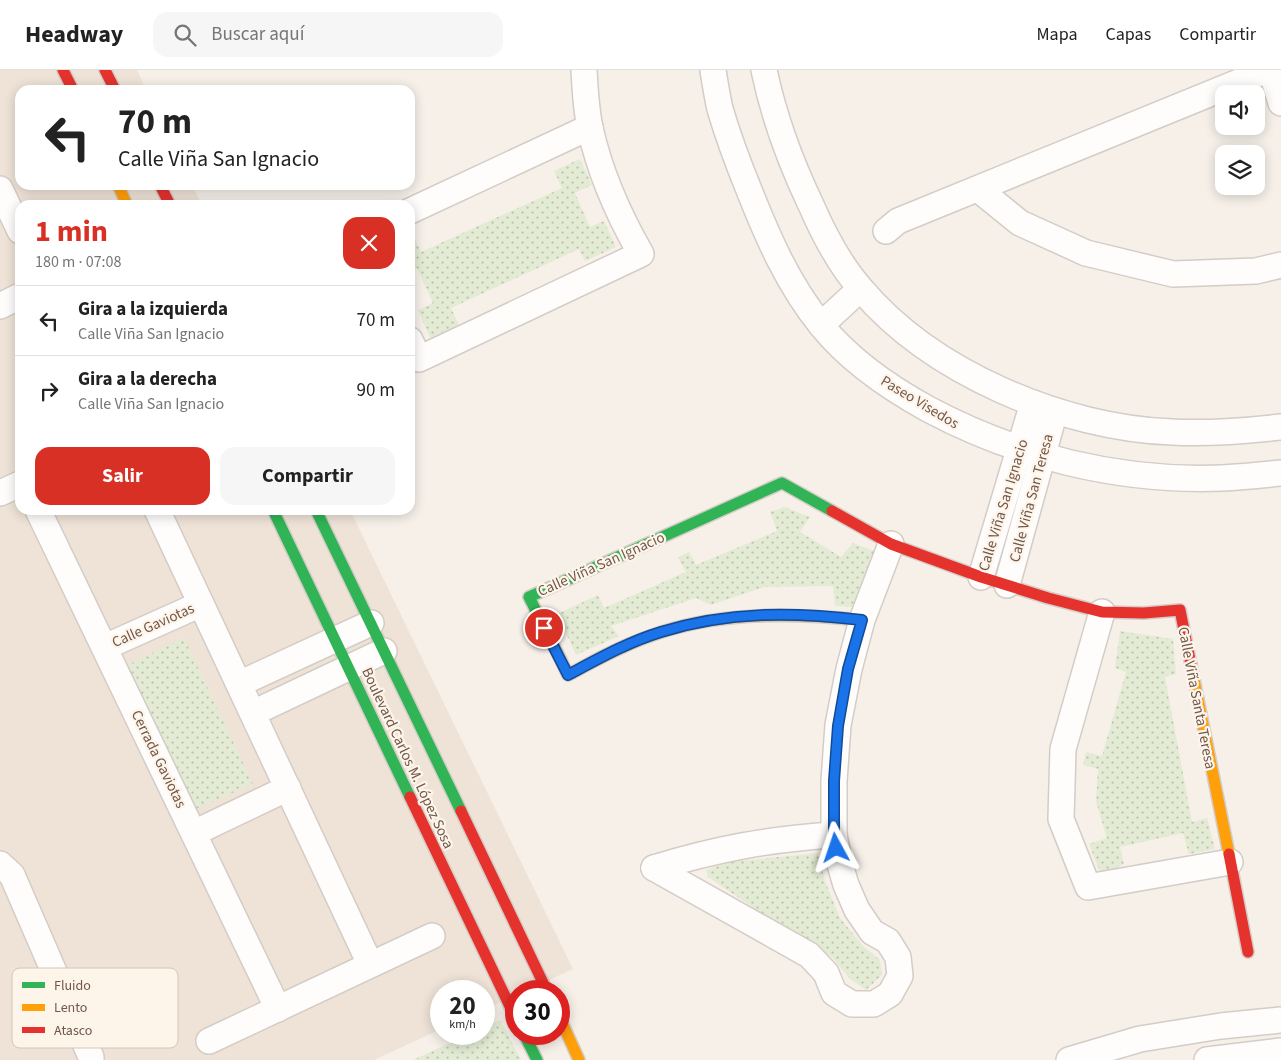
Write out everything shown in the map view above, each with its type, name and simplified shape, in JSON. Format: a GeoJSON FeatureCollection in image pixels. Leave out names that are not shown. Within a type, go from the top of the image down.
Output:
{"type":"FeatureCollection","features":[{"type":"Feature","properties":{"kind":"street"},"geometry":{"type":"LineString","coordinates":[[63,70],[70,85]]}},
{"type":"Feature","properties":{"kind":"street"},"geometry":{"type":"LineString","coordinates":[[105,70],[112,85]]}},
{"type":"Feature","properties":{"kind":"street"},"geometry":{"type":"LineString","coordinates":[[415,351],[419,359],[641,254],[621,219],[602,175],[590,127],[584,70]]}},
{"type":"Feature","properties":{"kind":"street","name":"Paseo Visedos"},"geometry":{"type":"LineString","coordinates":[[713,70],[720,108],[738,164],[785,270],[797,292],[821,326],[857,362],[905,396],[961,427],[1031,453],[1098,469],[1162,477],[1222,478],[1281,473]]}},
{"type":"Feature","properties":{"kind":"street"},"geometry":{"type":"LineString","coordinates":[[764,70],[770,98],[791,163],[828,241],[860,289],[891,320],[927,349],[981,381],[1044,407],[1110,425],[1171,432],[1238,432],[1281,427]]}},
{"type":"Feature","properties":{"kind":"street"},"geometry":{"type":"LineString","coordinates":[[886,231],[898,221],[1269,70],[1281,103]]}},
{"type":"Feature","properties":{"kind":"street"},"geometry":{"type":"LineString","coordinates":[[415,209],[590,127]]}},
{"type":"Feature","properties":{"kind":"street"},"geometry":{"type":"LineString","coordinates":[[0,189],[15,220]]}},
{"type":"Feature","properties":{"kind":"street"},"geometry":{"type":"LineString","coordinates":[[978,189],[1020,223],[1086,253],[1172,274],[1256,271],[1281,265]]}},
{"type":"Feature","properties":{"kind":"street"},"geometry":{"type":"LineString","coordinates":[[821,326],[860,289]]}},
{"type":"Feature","properties":{"kind":"street"},"geometry":{"type":"LineString","coordinates":[[0,306],[15,298]]}},
{"type":"Feature","properties":{"kind":"street","name":"Calle Viña San Teresa"},"geometry":{"type":"LineString","coordinates":[[1007,584],[1031,453],[1044,407]]}},
{"type":"Feature","properties":{"kind":"street","name":"Calle Viña San Ignacio"},"geometry":{"type":"LineString","coordinates":[[862,620],[815,615],[763,614],[712,620],[661,632],[613,651],[568,675],[529,597],[782,483],[891,544],[981,577],[1031,453]]}},
{"type":"Feature","properties":{"kind":"street"},"geometry":{"type":"LineString","coordinates":[[0,493],[15,486]]}},
{"type":"Feature","properties":{"kind":"street","name":"Cerrada Gaviotas"},"geometry":{"type":"LineString","coordinates":[[40,515],[278,1009]]}},
{"type":"Feature","properties":{"kind":"street"},"geometry":{"type":"LineString","coordinates":[[160,515],[370,964]]}},
{"type":"Feature","properties":{"kind":"street","name":"Boulevard Carlos M. López Sosa"},"geometry":{"type":"LineString","coordinates":[[275,515],[505,995]]}},
{"type":"Feature","properties":{"kind":"street","name":"Boulevard Carlos M. López Sosa"},"geometry":{"type":"LineString","coordinates":[[318,515],[542,980]]}},
{"type":"Feature","properties":{"kind":"street"},"geometry":{"type":"LineString","coordinates":[[834,835],[789,838],[743,845],[698,855],[654,868],[809,955],[826,972],[834,993],[852,1004],[874,1004],[890,994],[900,976],[898,957],[888,941],[872,932],[857,910],[846,885],[834,835],[834,781],[838,726],[848,669],[862,620],[891,544]]}},
{"type":"Feature","properties":{"kind":"street","name":"Calle Viña Santa Teresa"},"geometry":{"type":"LineString","coordinates":[[981,577],[1102,612],[1144,613],[1180,610],[1248,952]]}},
{"type":"Feature","properties":{"kind":"street","name":"Calle Gaviotas"},"geometry":{"type":"LineString","coordinates":[[105,647],[201,604]]}},
{"type":"Feature","properties":{"kind":"street"},"geometry":{"type":"LineString","coordinates":[[1102,612],[1062,749],[1060,819],[1088,887],[1230,862]]}},
{"type":"Feature","properties":{"kind":"street"},"geometry":{"type":"LineString","coordinates":[[239,684],[371,623]]}},
{"type":"Feature","properties":{"kind":"street"},"geometry":{"type":"LineString","coordinates":[[252,713],[384,651]]}},
{"type":"Feature","properties":{"kind":"street"},"geometry":{"type":"LineString","coordinates":[[194,833],[288,788]]}},
{"type":"Feature","properties":{"kind":"street"},"geometry":{"type":"LineString","coordinates":[[0,864],[12,875],[52,968]]}},
{"type":"Feature","properties":{"kind":"street"},"geometry":{"type":"LineString","coordinates":[[209,1041],[432,936]]}},
{"type":"Feature","properties":{"kind":"street"},"geometry":{"type":"LineString","coordinates":[[1069,1060],[1140,1039],[1221,1026],[1281,1020]]}},
{"type":"Feature","properties":{"kind":"street"},"geometry":{"type":"LineString","coordinates":[[570,1040],[579,1060]]}},
{"type":"Feature","properties":{"kind":"street"},"geometry":{"type":"LineString","coordinates":[[530,1045],[537,1060]]}},
{"type":"Feature","properties":{"kind":"street"},"geometry":{"type":"LineString","coordinates":[[87,1048],[91,1057],[90,1060]]}},
{"type":"Feature","properties":{"kind":"street"},"geometry":{"type":"LineString","coordinates":[[1207,1060],[1281,1051]]}},
{"type":"Feature","properties":{"kind":"shaded area"},"geometry":{"type":"Polygon","coordinates":[[[0,70],[137,70],[144,85],[15,85],[15,190],[194,190],[200,200],[15,200],[15,515],[352,515],[573,969],[549,980],[505,980],[505,1000],[495,1005],[495,980],[430,980],[430,1034],[374,1060],[0,1060],[0,70]]]}},
{"type":"Feature","properties":{"kind":"green space"},"geometry":{"type":"Polygon","coordinates":[[[580,159],[592,185],[575,193],[590,227],[604,221],[616,247],[585,261],[579,249],[451,308],[459,325],[430,338],[418,310],[433,303],[417,268],[415,269],[415,239],[421,252],[562,188],[554,171],[580,159]]]}},
{"type":"Feature","properties":{"kind":"green space"},"geometry":{"type":"Polygon","coordinates":[[[784,507],[810,517],[800,532],[841,557],[853,543],[876,552],[856,607],[835,606],[833,586],[764,587],[711,605],[696,598],[611,626],[619,636],[576,655],[557,614],[598,595],[604,608],[686,572],[678,557],[689,552],[696,565],[777,531],[770,512],[784,507]]]}},
{"type":"Feature","properties":{"kind":"green space"},"geometry":{"type":"Polygon","coordinates":[[[1120,631],[1173,639],[1176,674],[1165,677],[1192,822],[1207,818],[1215,849],[1189,854],[1183,833],[1120,847],[1124,864],[1101,875],[1089,844],[1107,838],[1096,802],[1098,769],[1083,765],[1086,752],[1102,756],[1126,672],[1115,668],[1120,631]]]}},
{"type":"Feature","properties":{"kind":"green space"},"geometry":{"type":"Polygon","coordinates":[[[184,638],[253,784],[196,809],[123,667],[184,638]]]}},
{"type":"Feature","properties":{"kind":"green space"},"geometry":{"type":"Polygon","coordinates":[[[818,853],[825,881],[840,918],[863,946],[880,960],[882,975],[866,990],[850,979],[832,957],[779,925],[708,877],[706,870],[729,862],[818,853]]]}},
{"type":"Feature","properties":{"kind":"green space"},"geometry":{"type":"Polygon","coordinates":[[[500,1020],[505,1030],[505,1045],[513,1045],[521,1060],[413,1060],[446,1045],[495,1045],[495,1022],[500,1020]]]}},
{"type":"Feature","properties":{"kind":"traffic: fast"},"geometry":{"type":"LineString","coordinates":[[557,652],[529,597],[782,483],[832,511]]}},
{"type":"Feature","properties":{"kind":"traffic: fast"},"geometry":{"type":"LineString","coordinates":[[275,515],[410,797]]}},
{"type":"Feature","properties":{"kind":"traffic: fast"},"geometry":{"type":"LineString","coordinates":[[318,515],[461,811]]}},
{"type":"Feature","properties":{"kind":"traffic: fast"},"geometry":{"type":"LineString","coordinates":[[530,1045],[537,1060]]}},
{"type":"Feature","properties":{"kind":"traffic: slow"},"geometry":{"type":"LineString","coordinates":[[120,190],[125,200]]}},
{"type":"Feature","properties":{"kind":"traffic: slow"},"geometry":{"type":"LineString","coordinates":[[557,652],[568,675],[607,654],[637,641],[700,622],[726,618],[781,615],[862,620]]}},
{"type":"Feature","properties":{"kind":"traffic: slow"},"geometry":{"type":"LineString","coordinates":[[1191,665],[1229,854]]}},
{"type":"Feature","properties":{"kind":"traffic: slow"},"geometry":{"type":"LineString","coordinates":[[570,1040],[579,1060]]}},
{"type":"Feature","properties":{"kind":"traffic: jam"},"geometry":{"type":"LineString","coordinates":[[63,70],[70,85]]}},
{"type":"Feature","properties":{"kind":"traffic: jam"},"geometry":{"type":"LineString","coordinates":[[105,70],[112,85]]}},
{"type":"Feature","properties":{"kind":"traffic: jam"},"geometry":{"type":"LineString","coordinates":[[162,190],[168,200]]}},
{"type":"Feature","properties":{"kind":"traffic: jam"},"geometry":{"type":"LineString","coordinates":[[832,511],[891,544],[981,577],[1048,598],[1102,612],[1144,613],[1180,610],[1191,665]]}},
{"type":"Feature","properties":{"kind":"traffic: jam"},"geometry":{"type":"LineString","coordinates":[[410,797],[505,996]]}},
{"type":"Feature","properties":{"kind":"traffic: jam"},"geometry":{"type":"LineString","coordinates":[[461,811],[542,980]]}},
{"type":"Feature","properties":{"kind":"traffic: jam"},"geometry":{"type":"LineString","coordinates":[[1229,854],[1248,952]]}},
{"type":"Feature","properties":{"kind":"route"},"geometry":{"type":"LineString","coordinates":[[544,628],[568,675],[613,651],[661,632],[712,620],[763,614],[815,615],[862,620],[848,669],[838,726],[834,781],[834,835],[836,848]]}}]}
